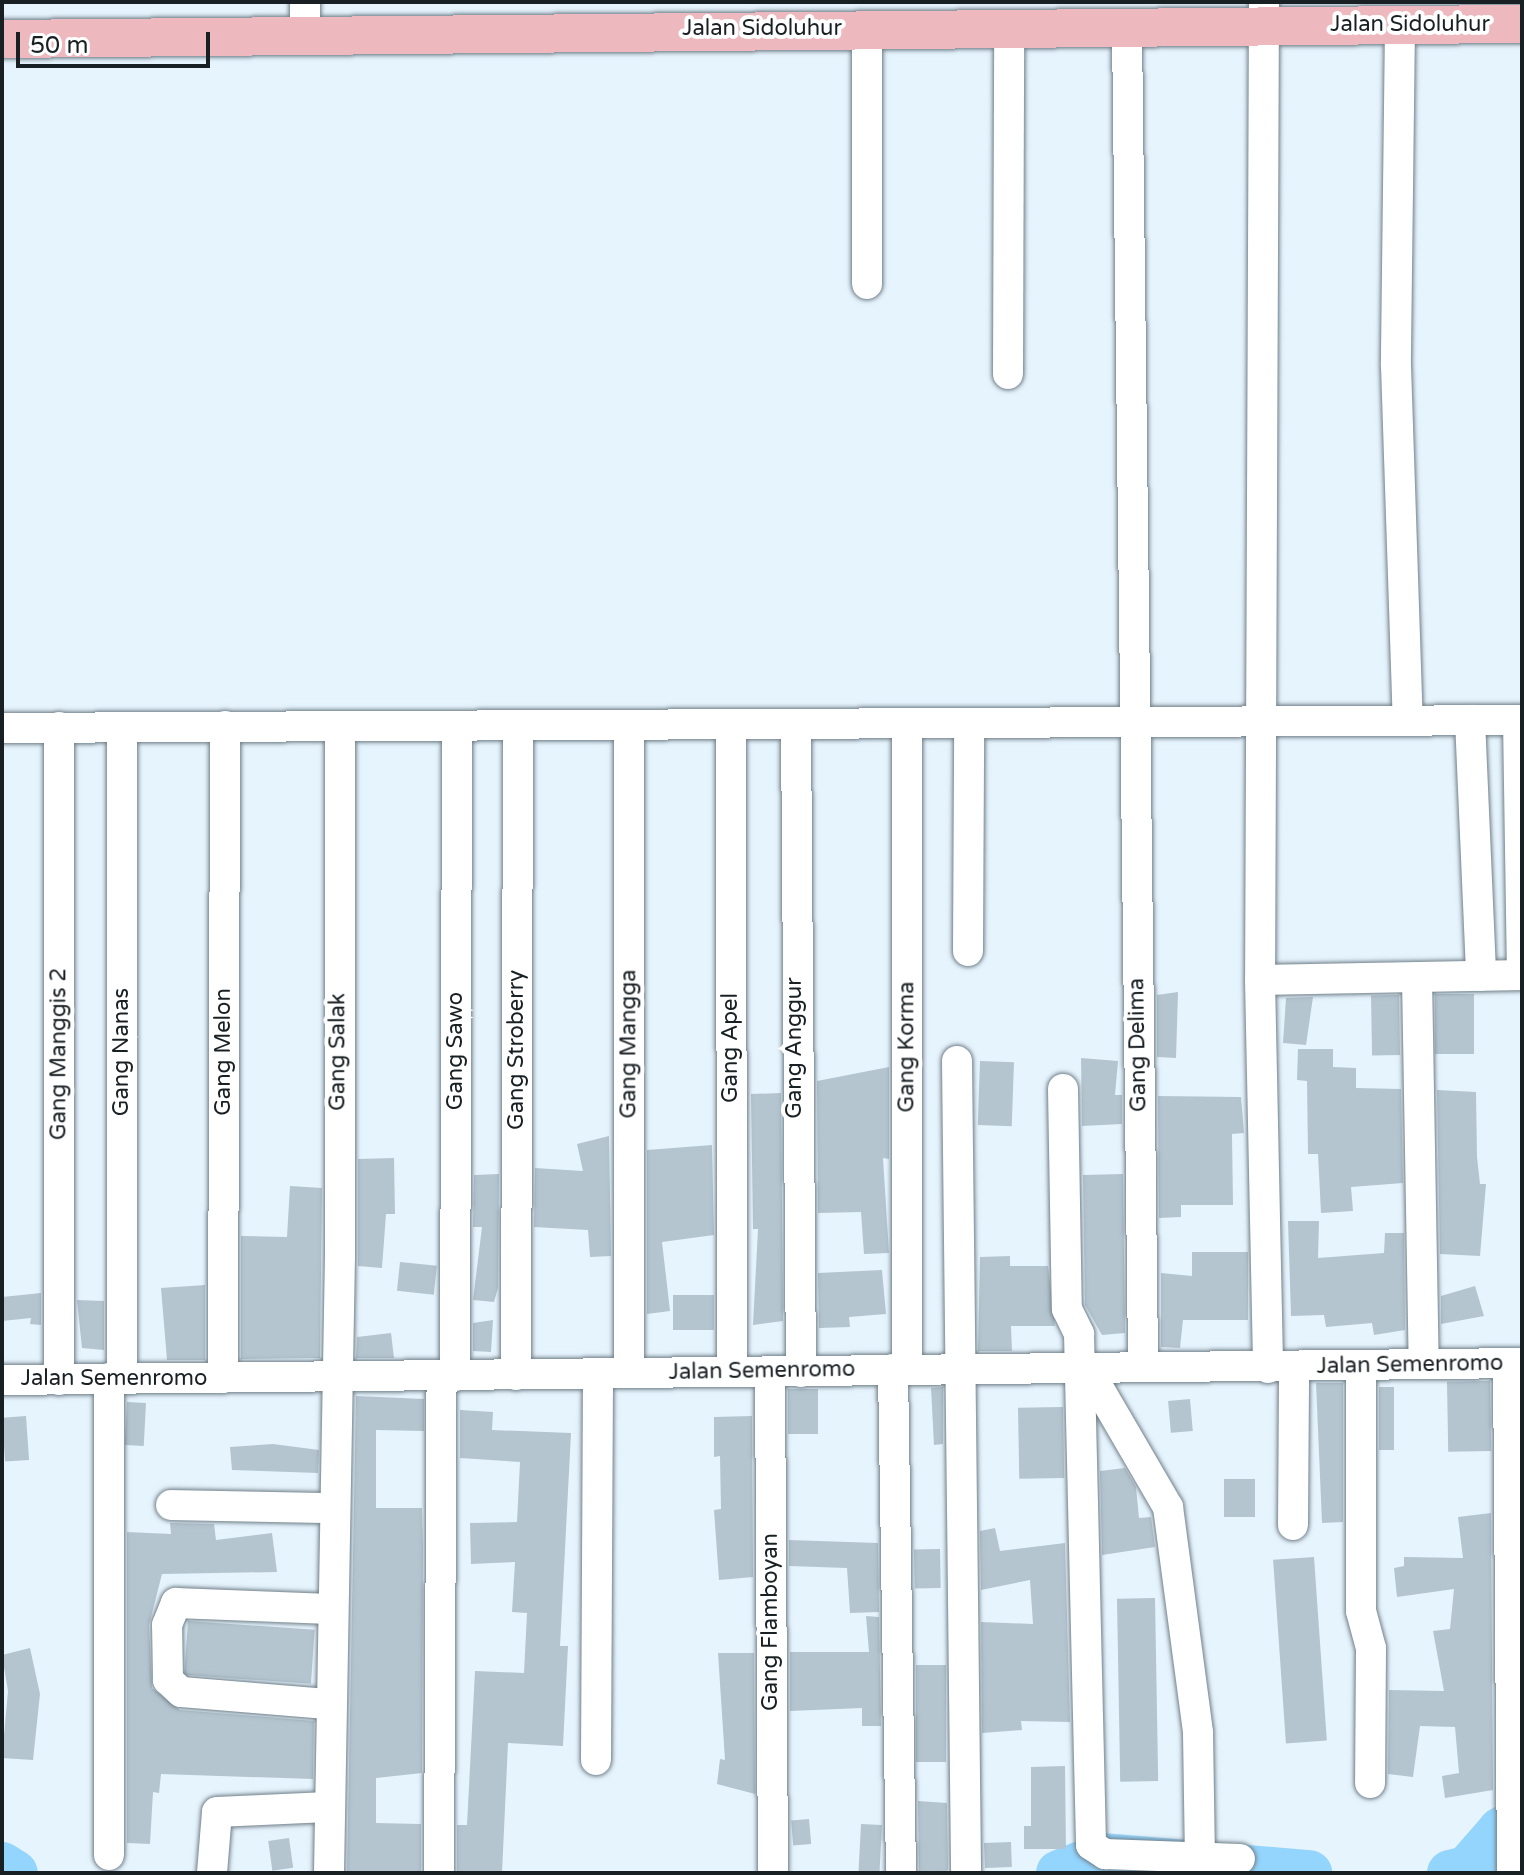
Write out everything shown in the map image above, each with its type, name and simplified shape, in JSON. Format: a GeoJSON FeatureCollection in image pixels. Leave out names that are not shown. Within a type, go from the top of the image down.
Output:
{"type":"FeatureCollection","features":[{"type":"Feature","properties":{"kind":"main road","name":"Jalan Sidoluhur"},"geometry":{"type":"LineString","coordinates":[[2,39],[305,18],[867,30],[1127,29],[1264,13],[1400,25],[1522,24]]}},
{"type":"Feature","properties":{"kind":"street"},"geometry":{"type":"LineString","coordinates":[[1264,13],[1264,722],[1260,980],[1281,1367],[1293,1525]]}},
{"type":"Feature","properties":{"kind":"street"},"geometry":{"type":"LineString","coordinates":[[1400,25],[1396,366],[1408,721]]}},
{"type":"Feature","properties":{"kind":"street"},"geometry":{"type":"LineString","coordinates":[[1008,374],[1009,29]]}},
{"type":"Feature","properties":{"kind":"street","name":"Gang Delima"},"geometry":{"type":"LineString","coordinates":[[1127,29],[1143,1367]]}},
{"type":"Feature","properties":{"kind":"street"},"geometry":{"type":"LineString","coordinates":[[867,30],[867,284]]}},
{"type":"Feature","properties":{"kind":"street"},"geometry":{"type":"LineString","coordinates":[[1470,720],[1481,976]]}},
{"type":"Feature","properties":{"kind":"street"},"geometry":{"type":"LineString","coordinates":[[2,728],[518,725],[630,734],[731,724],[1520,720],[1522,975],[1260,980]]}},
{"type":"Feature","properties":{"kind":"street","name":"Gang Korma"},"geometry":{"type":"LineString","coordinates":[[901,1873],[900,1370],[907,723]]}},
{"type":"Feature","properties":{"kind":"street"},"geometry":{"type":"LineString","coordinates":[[968,951],[969,723]]}},
{"type":"Feature","properties":{"kind":"street","name":"Gang Apel"},"geometry":{"type":"LineString","coordinates":[[731,724],[732,1372]]}},
{"type":"Feature","properties":{"kind":"street","name":"Gang Anggur"},"geometry":{"type":"LineString","coordinates":[[796,724],[801,1372]]}},
{"type":"Feature","properties":{"kind":"street","name":"Gang Stroberry"},"geometry":{"type":"LineString","coordinates":[[516,1375],[518,725]]}},
{"type":"Feature","properties":{"kind":"street","name":"Gang Melon"},"geometry":{"type":"LineString","coordinates":[[223,1378],[225,726]]}},
{"type":"Feature","properties":{"kind":"street","name":"Gang Salak"},"geometry":{"type":"LineString","coordinates":[[329,1873],[327,1704],[337,1377],[340,726]]}},
{"type":"Feature","properties":{"kind":"street","name":"Gang Sawo"},"geometry":{"type":"LineString","coordinates":[[439,1873],[457,726]]}},
{"type":"Feature","properties":{"kind":"street","name":"Gang Manggis 2"},"geometry":{"type":"LineString","coordinates":[[59,727],[59,1380]]}},
{"type":"Feature","properties":{"kind":"street","name":"Gang Nanas"},"geometry":{"type":"LineString","coordinates":[[109,1855],[122,727]]}},
{"type":"Feature","properties":{"kind":"street","name":"Gang Mangga"},"geometry":{"type":"LineString","coordinates":[[629,1359],[630,734]]}},
{"type":"Feature","properties":{"kind":"street"},"geometry":{"type":"LineString","coordinates":[[1417,978],[1424,1364]]}},
{"type":"Feature","properties":{"kind":"street"},"geometry":{"type":"LineString","coordinates":[[957,1061],[966,1869]]}},
{"type":"Feature","properties":{"kind":"street"},"geometry":{"type":"LineString","coordinates":[[1063,1089],[1067,1309],[1079,1334],[1083,1368],[1091,1845],[1105,1854],[1240,1859]]}},
{"type":"Feature","properties":{"kind":"street","name":"Jalan Semenromo"},"geometry":{"type":"LineString","coordinates":[[2,1380],[598,1375],[629,1359],[732,1372],[1515,1363]]}},
{"type":"Feature","properties":{"kind":"street"},"geometry":{"type":"LineString","coordinates":[[1512,1873],[1515,1786],[1515,1363]]}},
{"type":"Feature","properties":{"kind":"street"},"geometry":{"type":"LineString","coordinates":[[1361,1366],[1361,1611],[1371,1648],[1370,1783]]}},
{"type":"Feature","properties":{"kind":"street"},"geometry":{"type":"LineString","coordinates":[[1083,1368],[1168,1507],[1199,1744],[1200,1857]]}},
{"type":"Feature","properties":{"kind":"street","name":"Gang Flamboyan"},"geometry":{"type":"LineString","coordinates":[[770,1372],[773,1873]]}},
{"type":"Feature","properties":{"kind":"street"},"geometry":{"type":"LineString","coordinates":[[596,1760],[598,1375]]}},
{"type":"Feature","properties":{"kind":"street"},"geometry":{"type":"LineString","coordinates":[[171,1505],[334,1508]]}},
{"type":"Feature","properties":{"kind":"street"},"geometry":{"type":"LineString","coordinates":[[327,1704],[181,1692],[168,1680],[167,1625],[176,1603],[330,1609]]}},
{"type":"Feature","properties":{"kind":"street"},"geometry":{"type":"LineString","coordinates":[[212,1873],[213,1816],[230,1807],[328,1807]]}},
{"type":"Feature","properties":{"kind":"building"},"geometry":{"type":"Polygon","coordinates":[[[1178,992],[1176,1058],[1157,1057],[1157,995],[1178,992]]]}},
{"type":"Feature","properties":{"kind":"building"},"geometry":{"type":"Polygon","coordinates":[[[1435,994],[1474,994],[1474,1054],[1435,1054],[1435,994]]]}},
{"type":"Feature","properties":{"kind":"building"},"geometry":{"type":"Polygon","coordinates":[[[1371,995],[1399,995],[1400,1055],[1372,1055],[1371,995]]]}},
{"type":"Feature","properties":{"kind":"building"},"geometry":{"type":"Polygon","coordinates":[[[1313,997],[1306,1045],[1283,1043],[1286,998],[1313,997]]]}},
{"type":"Feature","properties":{"kind":"building"},"geometry":{"type":"Polygon","coordinates":[[[1298,1049],[1333,1049],[1333,1067],[1356,1068],[1356,1088],[1401,1089],[1403,1183],[1351,1187],[1353,1211],[1321,1213],[1318,1154],[1308,1154],[1307,1081],[1297,1080],[1298,1049]]]}},
{"type":"Feature","properties":{"kind":"building"},"geometry":{"type":"Polygon","coordinates":[[[1081,1058],[1118,1061],[1115,1095],[1122,1095],[1122,1124],[1082,1126],[1081,1058]]]}},
{"type":"Feature","properties":{"kind":"building"},"geometry":{"type":"Polygon","coordinates":[[[980,1061],[1014,1062],[1012,1126],[978,1125],[980,1061]]]}},
{"type":"Feature","properties":{"kind":"building"},"geometry":{"type":"Polygon","coordinates":[[[889,1067],[889,1159],[883,1158],[889,1253],[864,1254],[861,1212],[818,1213],[817,1081],[889,1067]]]}},
{"type":"Feature","properties":{"kind":"building"},"geometry":{"type":"Polygon","coordinates":[[[1437,1090],[1476,1092],[1477,1157],[1480,1184],[1486,1184],[1480,1256],[1440,1254],[1437,1090]]]}},
{"type":"Feature","properties":{"kind":"building"},"geometry":{"type":"Polygon","coordinates":[[[781,1093],[783,1321],[753,1325],[758,1229],[753,1229],[751,1094],[781,1093]]]}},
{"type":"Feature","properties":{"kind":"building"},"geometry":{"type":"Polygon","coordinates":[[[1158,1096],[1241,1097],[1244,1133],[1232,1134],[1233,1205],[1181,1205],[1181,1217],[1159,1218],[1158,1096]]]}},
{"type":"Feature","properties":{"kind":"building"},"geometry":{"type":"Polygon","coordinates":[[[609,1136],[611,1256],[590,1257],[588,1230],[534,1227],[535,1168],[583,1171],[577,1144],[609,1136]]]}},
{"type":"Feature","properties":{"kind":"building"},"geometry":{"type":"Polygon","coordinates":[[[712,1145],[714,1235],[662,1242],[670,1311],[647,1314],[647,1150],[712,1145]]]}},
{"type":"Feature","properties":{"kind":"building"},"geometry":{"type":"Polygon","coordinates":[[[394,1158],[395,1214],[386,1214],[382,1268],[358,1266],[358,1159],[394,1158]]]}},
{"type":"Feature","properties":{"kind":"building"},"geometry":{"type":"Polygon","coordinates":[[[499,1174],[498,1288],[494,1302],[473,1300],[482,1227],[473,1227],[474,1175],[499,1174]]]}},
{"type":"Feature","properties":{"kind":"building"},"geometry":{"type":"Polygon","coordinates":[[[1123,1174],[1125,1333],[1102,1335],[1085,1305],[1083,1175],[1123,1174]]]}},
{"type":"Feature","properties":{"kind":"building"},"geometry":{"type":"Polygon","coordinates":[[[290,1186],[322,1188],[320,1358],[241,1359],[241,1236],[287,1237],[290,1186]]]}},
{"type":"Feature","properties":{"kind":"building"},"geometry":{"type":"Polygon","coordinates":[[[1288,1221],[1319,1221],[1318,1258],[1384,1253],[1385,1233],[1404,1233],[1405,1330],[1374,1335],[1372,1323],[1326,1327],[1324,1315],[1291,1316],[1288,1221]]]}},
{"type":"Feature","properties":{"kind":"building"},"geometry":{"type":"Polygon","coordinates":[[[1192,1252],[1248,1252],[1248,1320],[1183,1320],[1180,1348],[1161,1347],[1161,1273],[1192,1276],[1192,1252]]]}},
{"type":"Feature","properties":{"kind":"building"},"geometry":{"type":"Polygon","coordinates":[[[1010,1256],[1010,1266],[1048,1266],[1055,1326],[1011,1326],[1012,1351],[978,1351],[980,1257],[1010,1256]]]}},
{"type":"Feature","properties":{"kind":"building"},"geometry":{"type":"Polygon","coordinates":[[[400,1262],[437,1266],[434,1295],[397,1291],[400,1262]]]}},
{"type":"Feature","properties":{"kind":"building"},"geometry":{"type":"Polygon","coordinates":[[[882,1270],[886,1314],[849,1317],[850,1327],[819,1328],[818,1273],[882,1270]]]}},
{"type":"Feature","properties":{"kind":"building"},"geometry":{"type":"Polygon","coordinates":[[[205,1285],[205,1360],[167,1360],[161,1288],[205,1285]]]}},
{"type":"Feature","properties":{"kind":"building"},"geometry":{"type":"Polygon","coordinates":[[[1475,1286],[1484,1316],[1441,1324],[1441,1296],[1475,1286]]]}},
{"type":"Feature","properties":{"kind":"building"},"geometry":{"type":"Polygon","coordinates":[[[41,1293],[41,1325],[30,1324],[31,1318],[2,1321],[2,1297],[41,1293]]]}},
{"type":"Feature","properties":{"kind":"building"},"geometry":{"type":"Polygon","coordinates":[[[673,1295],[714,1295],[714,1330],[673,1330],[673,1295]]]}},
{"type":"Feature","properties":{"kind":"building"},"geometry":{"type":"Polygon","coordinates":[[[77,1300],[104,1301],[104,1350],[82,1348],[77,1300]]]}},
{"type":"Feature","properties":{"kind":"building"},"geometry":{"type":"Polygon","coordinates":[[[493,1320],[491,1352],[473,1351],[473,1323],[493,1320]]]}},
{"type":"Feature","properties":{"kind":"building"},"geometry":{"type":"Polygon","coordinates":[[[391,1333],[394,1358],[356,1358],[357,1337],[391,1333]]]}},
{"type":"Feature","properties":{"kind":"building"},"geometry":{"type":"Polygon","coordinates":[[[1490,1381],[1491,1451],[1448,1452],[1447,1382],[1490,1381]]]}},
{"type":"Feature","properties":{"kind":"building"},"geometry":{"type":"Polygon","coordinates":[[[1316,1383],[1343,1383],[1343,1522],[1322,1523],[1316,1383]]]}},
{"type":"Feature","properties":{"kind":"building"},"geometry":{"type":"Polygon","coordinates":[[[943,1387],[943,1444],[934,1445],[931,1388],[943,1387]]]}},
{"type":"Feature","properties":{"kind":"building"},"geometry":{"type":"Polygon","coordinates":[[[1379,1387],[1394,1387],[1394,1450],[1379,1450],[1379,1387]]]}},
{"type":"Feature","properties":{"kind":"building"},"geometry":{"type":"Polygon","coordinates":[[[788,1389],[818,1389],[818,1434],[788,1434],[788,1389]]]}},
{"type":"Feature","properties":{"kind":"building"},"geometry":{"type":"Polygon","coordinates":[[[356,1396],[424,1399],[424,1431],[376,1430],[376,1508],[422,1508],[423,1545],[422,1773],[376,1778],[376,1823],[421,1824],[421,1873],[347,1873],[356,1396]]]}},
{"type":"Feature","properties":{"kind":"building"},"geometry":{"type":"Polygon","coordinates":[[[1190,1399],[1193,1431],[1171,1433],[1168,1401],[1190,1399]]]}},
{"type":"Feature","properties":{"kind":"building"},"geometry":{"type":"Polygon","coordinates":[[[127,1402],[146,1403],[144,1446],[125,1445],[127,1402]]]}},
{"type":"Feature","properties":{"kind":"building"},"geometry":{"type":"Polygon","coordinates":[[[1063,1407],[1064,1478],[1019,1479],[1018,1408],[1063,1407]]]}},
{"type":"Feature","properties":{"kind":"building"},"geometry":{"type":"Polygon","coordinates":[[[460,1410],[493,1412],[492,1430],[571,1433],[560,1646],[568,1646],[563,1746],[508,1743],[502,1873],[457,1873],[457,1825],[467,1825],[475,1671],[524,1673],[527,1613],[512,1612],[515,1562],[471,1564],[470,1523],[517,1522],[520,1462],[460,1458],[460,1410]]]}},
{"type":"Feature","properties":{"kind":"building"},"geometry":{"type":"Polygon","coordinates":[[[26,1416],[29,1460],[5,1462],[2,1418],[26,1416]]]}},
{"type":"Feature","properties":{"kind":"building"},"geometry":{"type":"Polygon","coordinates":[[[752,1416],[753,1577],[719,1580],[714,1510],[721,1509],[720,1456],[714,1457],[714,1417],[752,1416]]]}},
{"type":"Feature","properties":{"kind":"building"},"geometry":{"type":"Polygon","coordinates":[[[273,1444],[319,1450],[318,1473],[232,1470],[230,1447],[273,1444]]]}},
{"type":"Feature","properties":{"kind":"building"},"geometry":{"type":"Polygon","coordinates":[[[1125,1468],[1136,1487],[1139,1518],[1151,1517],[1155,1547],[1102,1555],[1100,1471],[1125,1468]]]}},
{"type":"Feature","properties":{"kind":"building"},"geometry":{"type":"Polygon","coordinates":[[[1224,1479],[1255,1479],[1255,1517],[1224,1517],[1224,1479]]]}},
{"type":"Feature","properties":{"kind":"building"},"geometry":{"type":"Polygon","coordinates":[[[1491,1513],[1493,1790],[1445,1798],[1442,1776],[1459,1773],[1455,1727],[1420,1726],[1413,1777],[1388,1774],[1389,1690],[1444,1691],[1433,1631],[1450,1629],[1454,1589],[1397,1597],[1394,1568],[1404,1566],[1404,1557],[1463,1558],[1458,1517],[1491,1513]]]}},
{"type":"Feature","properties":{"kind":"building"},"geometry":{"type":"Polygon","coordinates":[[[170,1523],[214,1524],[216,1540],[272,1533],[277,1572],[162,1574],[149,1625],[152,1688],[180,1710],[314,1721],[313,1779],[161,1774],[159,1793],[153,1792],[150,1844],[127,1843],[127,1532],[171,1534],[170,1523]]]}},
{"type":"Feature","properties":{"kind":"building"},"geometry":{"type":"Polygon","coordinates":[[[995,1528],[1000,1551],[1065,1543],[1070,1722],[1021,1721],[1022,1730],[982,1733],[981,1622],[1033,1624],[1030,1580],[981,1590],[980,1531],[995,1528]]]}},
{"type":"Feature","properties":{"kind":"building"},"geometry":{"type":"Polygon","coordinates":[[[789,1540],[878,1543],[879,1612],[850,1613],[847,1568],[789,1566],[789,1540]]]}},
{"type":"Feature","properties":{"kind":"building"},"geometry":{"type":"Polygon","coordinates":[[[914,1549],[940,1549],[941,1588],[915,1588],[914,1549]]]}},
{"type":"Feature","properties":{"kind":"building"},"geometry":{"type":"Polygon","coordinates":[[[1314,1557],[1327,1741],[1286,1743],[1273,1560],[1314,1557]]]}},
{"type":"Feature","properties":{"kind":"building"},"geometry":{"type":"Polygon","coordinates":[[[1155,1598],[1158,1781],[1120,1782],[1117,1599],[1155,1598]]]}},
{"type":"Feature","properties":{"kind":"building"},"geometry":{"type":"Polygon","coordinates":[[[866,1616],[879,1617],[881,1726],[862,1726],[862,1708],[790,1711],[790,1652],[869,1652],[866,1616]]]}},
{"type":"Feature","properties":{"kind":"building"},"geometry":{"type":"Polygon","coordinates":[[[188,1621],[315,1630],[311,1684],[184,1675],[188,1621]]]}},
{"type":"Feature","properties":{"kind":"building"},"geometry":{"type":"Polygon","coordinates":[[[30,1648],[40,1694],[33,1760],[2,1758],[8,1691],[2,1655],[30,1648]]]}},
{"type":"Feature","properties":{"kind":"building"},"geometry":{"type":"Polygon","coordinates":[[[718,1653],[754,1653],[755,1794],[717,1784],[720,1759],[725,1760],[718,1653]]]}},
{"type":"Feature","properties":{"kind":"building"},"geometry":{"type":"Polygon","coordinates":[[[916,1665],[946,1665],[946,1762],[916,1762],[916,1665]]]}},
{"type":"Feature","properties":{"kind":"building"},"geometry":{"type":"Polygon","coordinates":[[[1065,1766],[1066,1849],[1024,1849],[1024,1826],[1031,1826],[1031,1767],[1065,1766]]]}},
{"type":"Feature","properties":{"kind":"building"},"geometry":{"type":"Polygon","coordinates":[[[918,1801],[947,1803],[948,1870],[943,1873],[919,1873],[918,1801]]]}},
{"type":"Feature","properties":{"kind":"building"},"geometry":{"type":"Polygon","coordinates":[[[809,1819],[811,1844],[793,1845],[791,1821],[809,1819]]]}},
{"type":"Feature","properties":{"kind":"building"},"geometry":{"type":"Polygon","coordinates":[[[861,1824],[882,1825],[879,1873],[858,1873],[861,1824]]]}},
{"type":"Feature","properties":{"kind":"building"},"geometry":{"type":"Polygon","coordinates":[[[289,1838],[293,1868],[272,1871],[268,1841],[289,1838]]]}},
{"type":"Feature","properties":{"kind":"building"},"geometry":{"type":"Polygon","coordinates":[[[1011,1842],[1012,1867],[985,1868],[984,1843],[1011,1842]]]}},
{"type":"Feature","properties":{"kind":"waterway"},"geometry":{"type":"LineString","coordinates":[[1450,1873],[1467,1869],[1501,1830],[1522,1819]]}},
{"type":"Feature","properties":{"kind":"waterway"},"geometry":{"type":"LineString","coordinates":[[1059,1873],[1101,1856],[1309,1873]]}},
{"type":"Feature","properties":{"kind":"waterway"},"geometry":{"type":"LineString","coordinates":[[2,1865],[15,1873]]}}]}
